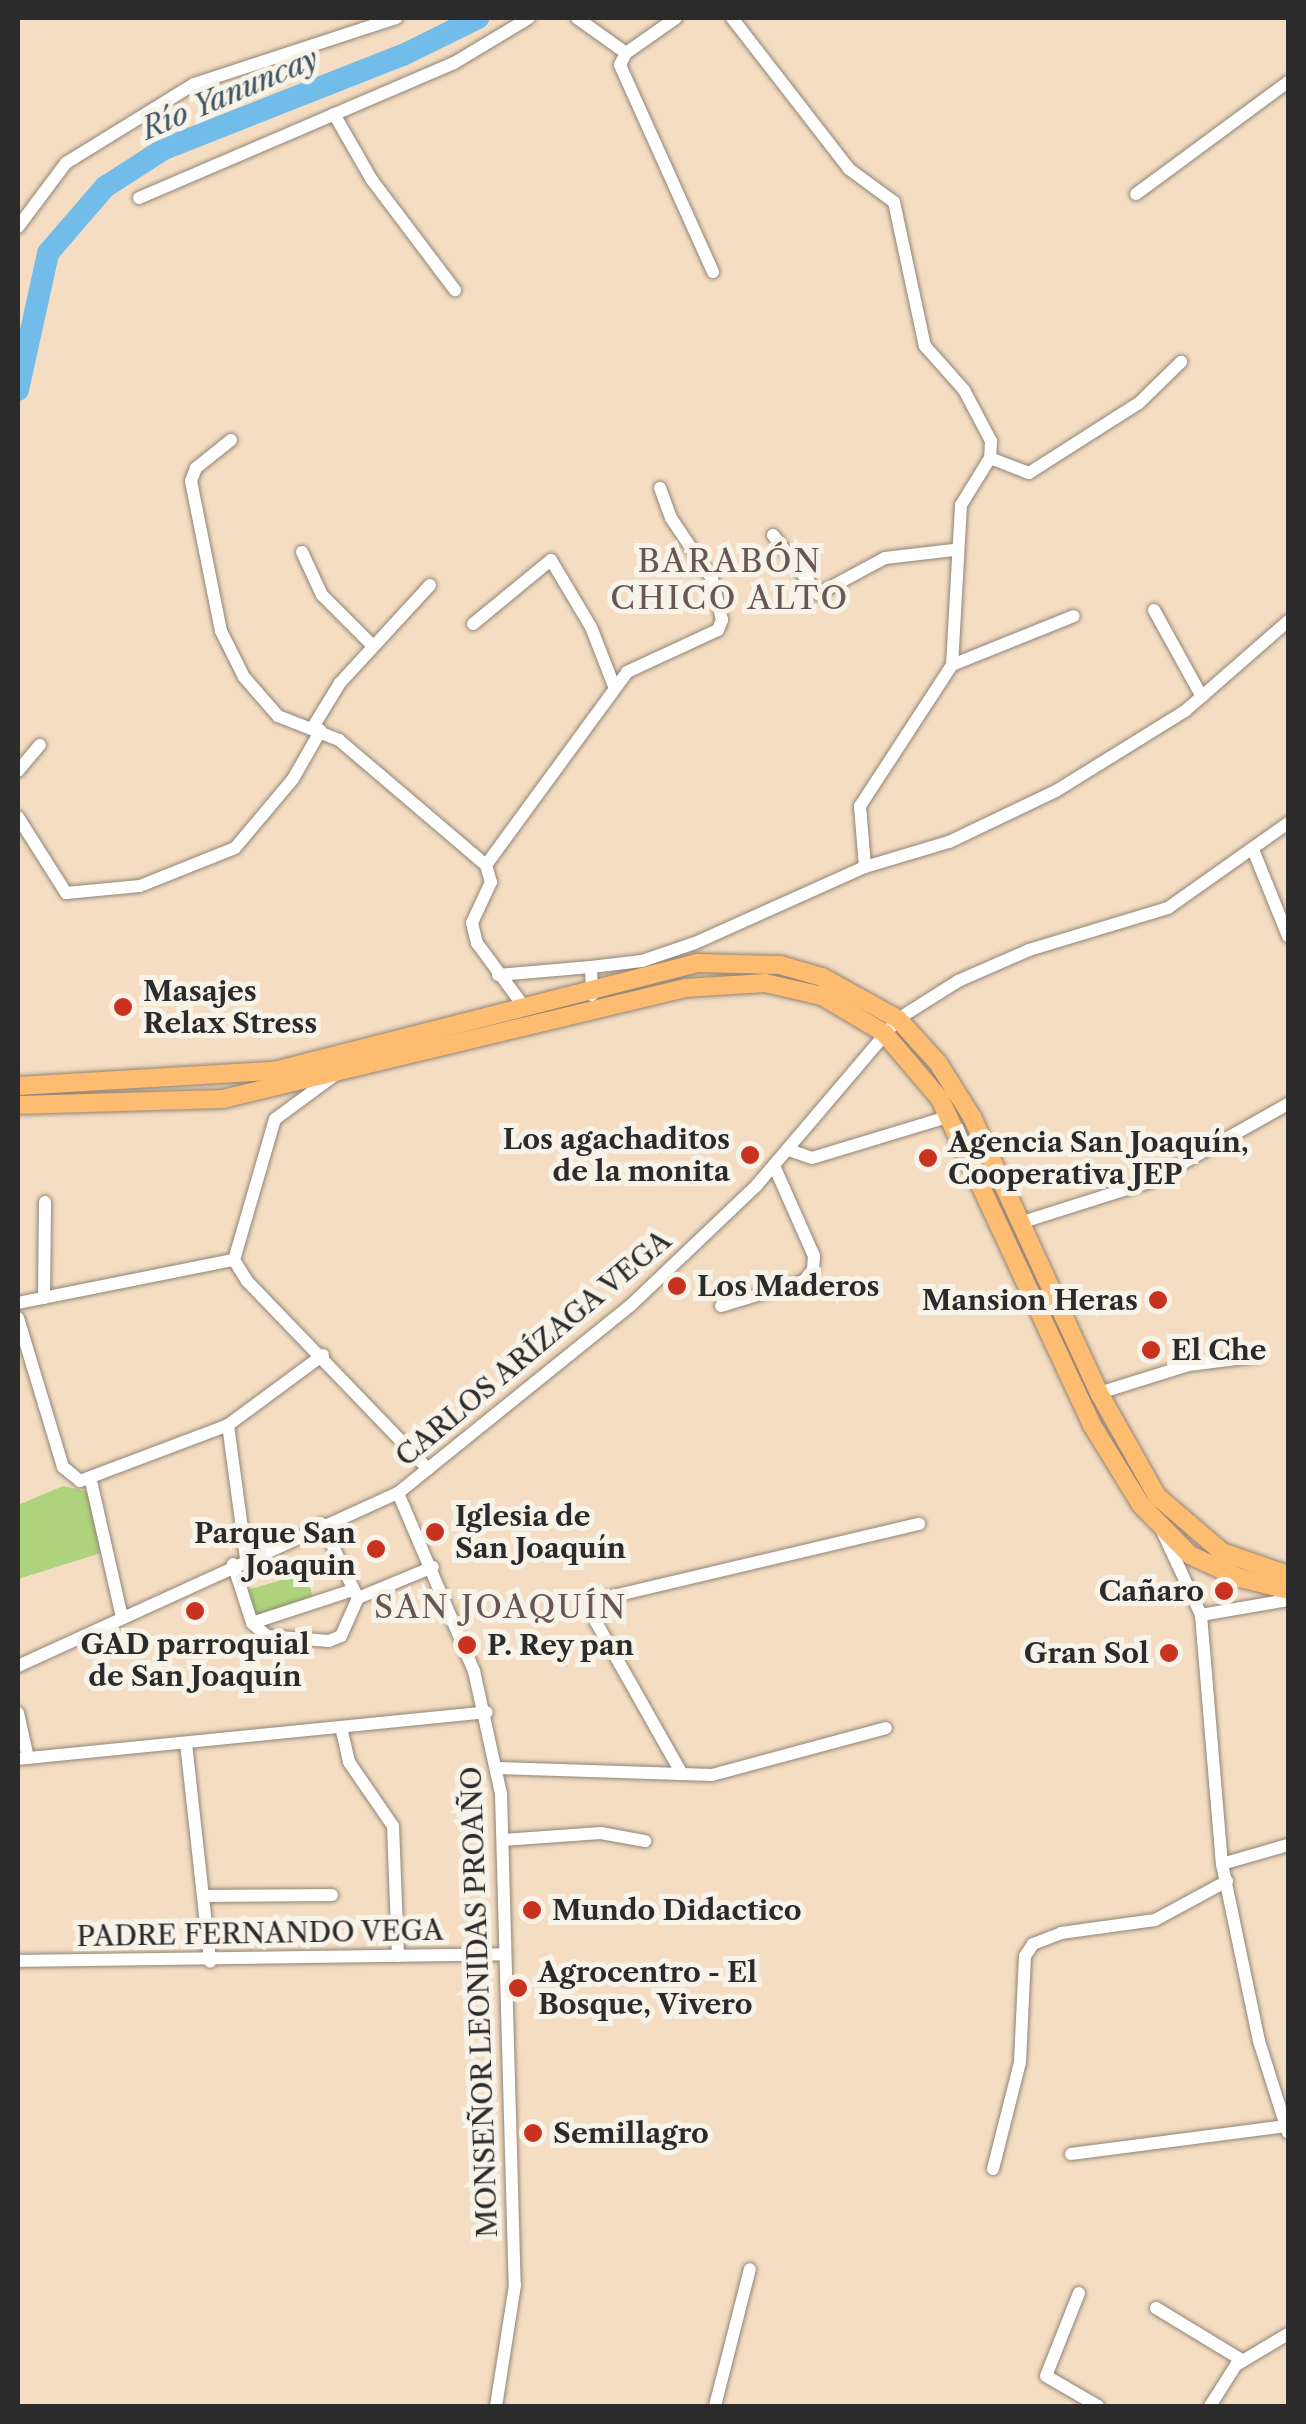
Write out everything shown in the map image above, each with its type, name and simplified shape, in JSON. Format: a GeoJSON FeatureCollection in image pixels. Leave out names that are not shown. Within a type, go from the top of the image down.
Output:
{"type":"FeatureCollection","features":[{"type":"Feature","properties":{"kind":"main road"},"geometry":{"type":"LineString","coordinates":[[18,1086],[274,1071],[591,986],[698,963],[780,965],[848,988],[898,1019],[938,1063],[972,1117],[1098,1394],[1137,1470],[1178,1518],[1222,1552],[1288,1576]]}},
{"type":"Feature","properties":{"kind":"main road"},"geometry":{"type":"LineString","coordinates":[[18,1105],[223,1099],[685,988],[765,983],[822,996],[884,1033],[950,1116],[1092,1425],[1163,1532],[1240,1578],[1288,1590]]}},
{"type":"Feature","properties":{"kind":"street"},"geometry":{"type":"LineString","coordinates":[[18,226],[66,163],[179,92],[396,18]]}},
{"type":"Feature","properties":{"kind":"street"},"geometry":{"type":"LineString","coordinates":[[139,198],[454,63],[530,18]]}},
{"type":"Feature","properties":{"kind":"street"},"geometry":{"type":"LineString","coordinates":[[578,18],[626,53]]}},
{"type":"Feature","properties":{"kind":"street"},"geometry":{"type":"LineString","coordinates":[[676,18],[626,53],[620,65],[713,272]]}},
{"type":"Feature","properties":{"kind":"street"},"geometry":{"type":"LineString","coordinates":[[732,18],[850,169],[894,202],[926,346],[983,420],[990,458],[961,505],[954,550],[959,629],[952,665],[860,806],[865,866]]}},
{"type":"Feature","properties":{"kind":"street"},"geometry":{"type":"LineString","coordinates":[[1136,194],[1288,82]]}},
{"type":"Feature","properties":{"kind":"street"},"geometry":{"type":"LineString","coordinates":[[334,114],[372,180],[455,290]]}},
{"type":"Feature","properties":{"kind":"street"},"geometry":{"type":"LineString","coordinates":[[990,458],[1029,473],[1139,403],[1181,362]]}},
{"type":"Feature","properties":{"kind":"street"},"geometry":{"type":"LineString","coordinates":[[231,440],[196,468],[191,481],[221,631],[264,704],[278,716],[317,728],[486,866],[491,882],[472,922],[498,974],[522,1004]]}},
{"type":"Feature","properties":{"kind":"street"},"geometry":{"type":"LineString","coordinates":[[486,866],[614,686],[642,660],[710,637],[722,620],[712,579],[671,518],[660,488]]}},
{"type":"Feature","properties":{"kind":"street"},"geometry":{"type":"LineString","coordinates":[[773,535],[818,594],[885,558],[954,550]]}},
{"type":"Feature","properties":{"kind":"street"},"geometry":{"type":"LineString","coordinates":[[302,552],[310,579],[373,646]]}},
{"type":"Feature","properties":{"kind":"street"},"geometry":{"type":"LineString","coordinates":[[473,624],[551,560],[591,626],[614,686]]}},
{"type":"Feature","properties":{"kind":"street"},"geometry":{"type":"LineString","coordinates":[[18,817],[66,894],[140,886],[235,848],[293,779],[317,728],[373,646],[430,585]]}},
{"type":"Feature","properties":{"kind":"street"},"geometry":{"type":"LineString","coordinates":[[1154,610],[1202,696]]}},
{"type":"Feature","properties":{"kind":"street"},"geometry":{"type":"LineString","coordinates":[[952,665],[1074,616]]}},
{"type":"Feature","properties":{"kind":"street"},"geometry":{"type":"LineString","coordinates":[[498,974],[642,960],[696,942],[865,866],[949,842],[1056,791],[1202,696],[1288,621]]}},
{"type":"Feature","properties":{"kind":"street"},"geometry":{"type":"LineString","coordinates":[[18,771],[40,746]]}},
{"type":"Feature","properties":{"kind":"street","name":"CARLOS ARÍZAGA VEGA"},"geometry":{"type":"LineString","coordinates":[[18,1666],[239,1561],[398,1493],[631,1305],[775,1168],[898,1019],[958,981],[1030,950],[1168,908],[1254,852],[1288,823]]}},
{"type":"Feature","properties":{"kind":"street"},"geometry":{"type":"LineString","coordinates":[[1254,852],[1288,936]]}},
{"type":"Feature","properties":{"kind":"street"},"geometry":{"type":"LineString","coordinates":[[591,967],[594,1008]]}},
{"type":"Feature","properties":{"kind":"street"},"geometry":{"type":"LineString","coordinates":[[335,1075],[275,1119],[234,1260],[247,1282],[323,1355],[428,1469]]}},
{"type":"Feature","properties":{"kind":"street"},"geometry":{"type":"LineString","coordinates":[[1023,1222],[1149,1182],[1288,1104]]}},
{"type":"Feature","properties":{"kind":"street"},"geometry":{"type":"LineString","coordinates":[[789,1150],[812,1158],[950,1116]]}},
{"type":"Feature","properties":{"kind":"street"},"geometry":{"type":"LineString","coordinates":[[721,1306],[804,1281],[813,1270],[814,1256],[775,1168]]}},
{"type":"Feature","properties":{"kind":"street"},"geometry":{"type":"LineString","coordinates":[[44,1202],[44,1298]]}},
{"type":"Feature","properties":{"kind":"street"},"geometry":{"type":"LineString","coordinates":[[18,1303],[234,1260]]}},
{"type":"Feature","properties":{"kind":"street"},"geometry":{"type":"LineString","coordinates":[[18,1320],[63,1467],[90,1481],[122,1617]]}},
{"type":"Feature","properties":{"kind":"street"},"geometry":{"type":"LineString","coordinates":[[90,1481],[228,1425],[323,1355]]}},
{"type":"Feature","properties":{"kind":"street"},"geometry":{"type":"LineString","coordinates":[[1098,1394],[1189,1365],[1259,1356]]}},
{"type":"Feature","properties":{"kind":"street"},"geometry":{"type":"LineString","coordinates":[[228,1425],[239,1561],[252,1623],[267,1636],[329,1641],[341,1636],[356,1594],[322,1524]]}},
{"type":"Feature","properties":{"kind":"street","name":"MONSEÑOR LEONIDAS PROAÑO"},"geometry":{"type":"LineString","coordinates":[[398,1493],[432,1566],[487,1712],[498,1768],[515,2285],[496,2406]]}},
{"type":"Feature","properties":{"kind":"street"},"geometry":{"type":"LineString","coordinates":[[682,1774],[596,1622],[601,1599],[919,1524]]}},
{"type":"Feature","properties":{"kind":"street"},"geometry":{"type":"LineString","coordinates":[[1071,2154],[1287,2130],[1259,2041],[1222,1864],[1201,1615],[1163,1532]]}},
{"type":"Feature","properties":{"kind":"street"},"geometry":{"type":"LineString","coordinates":[[252,1623],[356,1594],[432,1566]]}},
{"type":"Feature","properties":{"kind":"street"},"geometry":{"type":"LineString","coordinates":[[1201,1615],[1288,1600]]}},
{"type":"Feature","properties":{"kind":"street"},"geometry":{"type":"LineString","coordinates":[[18,1713],[23,1759],[487,1712]]}},
{"type":"Feature","properties":{"kind":"street"},"geometry":{"type":"LineString","coordinates":[[341,1727],[349,1762],[393,1826],[398,1956]]}},
{"type":"Feature","properties":{"kind":"street"},"geometry":{"type":"LineString","coordinates":[[498,1768],[712,1775],[886,1728]]}},
{"type":"Feature","properties":{"kind":"street"},"geometry":{"type":"LineString","coordinates":[[186,1743],[210,1962]]}},
{"type":"Feature","properties":{"kind":"street"},"geometry":{"type":"LineString","coordinates":[[503,1840],[600,1833],[645,1840]]}},
{"type":"Feature","properties":{"kind":"street"},"geometry":{"type":"LineString","coordinates":[[1222,1864],[1288,1845]]}},
{"type":"Feature","properties":{"kind":"street"},"geometry":{"type":"LineString","coordinates":[[993,2169],[1020,2062],[1024,1956],[1033,1944],[1062,1933],[1155,1920],[1227,1881]]}},
{"type":"Feature","properties":{"kind":"street"},"geometry":{"type":"LineString","coordinates":[[203,1896],[332,1895]]}},
{"type":"Feature","properties":{"kind":"street","name":"PADRE FERNANDO VEGA"},"geometry":{"type":"LineString","coordinates":[[18,1961],[210,1962],[504,1954]]}},
{"type":"Feature","properties":{"kind":"street"},"geometry":{"type":"LineString","coordinates":[[715,2406],[750,2270]]}},
{"type":"Feature","properties":{"kind":"street"},"geometry":{"type":"LineString","coordinates":[[1079,2293],[1046,2376],[1098,2406]]}},
{"type":"Feature","properties":{"kind":"street"},"geometry":{"type":"LineString","coordinates":[[1156,2308],[1243,2360]]}},
{"type":"Feature","properties":{"kind":"street"},"geometry":{"type":"LineString","coordinates":[[1210,2406],[1227,2374],[1288,2334]]}},
{"type":"Feature","properties":{"kind":"green space"},"geometry":{"type":"Polygon","coordinates":[[[63,1486],[89,1492],[101,1553],[18,1579],[18,1505],[63,1486]]]}},
{"type":"Feature","properties":{"kind":"green space"},"geometry":{"type":"Polygon","coordinates":[[[306,1573],[314,1601],[251,1619],[243,1591],[306,1573]]]}},
{"type":"Feature","properties":{"kind":"waterway","name":"Río Yanuncay"},"geometry":{"type":"LineString","coordinates":[[18,390],[48,253],[105,187],[164,149],[403,55],[478,18]]}},
{"type":"Feature","properties":{"kind":"place","name":"Masajes Relax Stress"},"geometry":{"type":"Point","coordinates":[123,1007]}},
{"type":"Feature","properties":{"kind":"place","name":"Los agachaditos de la monita"},"geometry":{"type":"Point","coordinates":[750,1155]}},
{"type":"Feature","properties":{"kind":"place","name":"Agencia San Joaquín, Cooperativa JEP"},"geometry":{"type":"Point","coordinates":[928,1158]}},
{"type":"Feature","properties":{"kind":"place","name":"Los Maderos"},"geometry":{"type":"Point","coordinates":[677,1286]}},
{"type":"Feature","properties":{"kind":"place","name":"Mansion Heras"},"geometry":{"type":"Point","coordinates":[1158,1300]}},
{"type":"Feature","properties":{"kind":"place","name":"El Che"},"geometry":{"type":"Point","coordinates":[1151,1350]}},
{"type":"Feature","properties":{"kind":"place","name":"Iglesia de San Joaquín"},"geometry":{"type":"Point","coordinates":[435,1532]}},
{"type":"Feature","properties":{"kind":"place","name":"Parque San Joaquin"},"geometry":{"type":"Point","coordinates":[376,1549]}},
{"type":"Feature","properties":{"kind":"place","name":"Cañaro"},"geometry":{"type":"Point","coordinates":[1224,1591]}},
{"type":"Feature","properties":{"kind":"place","name":"GAD parroquial de San Joaquín"},"geometry":{"type":"Point","coordinates":[195,1611]}},
{"type":"Feature","properties":{"kind":"place","name":"P. Rey pan"},"geometry":{"type":"Point","coordinates":[467,1645]}},
{"type":"Feature","properties":{"kind":"place","name":"Gran Sol"},"geometry":{"type":"Point","coordinates":[1169,1653]}},
{"type":"Feature","properties":{"kind":"place","name":"Mundo Didactico"},"geometry":{"type":"Point","coordinates":[532,1910]}},
{"type":"Feature","properties":{"kind":"place","name":"Agrocentro - El Bosque, Vivero"},"geometry":{"type":"Point","coordinates":[518,1988]}},
{"type":"Feature","properties":{"kind":"place","name":"Semillagro"},"geometry":{"type":"Point","coordinates":[533,2133]}},
{"type":"Feature","properties":{"kind":"district","name":"BARABÓN CHICO ALTO"},"geometry":{"type":"Point","coordinates":[730,580]}},
{"type":"Feature","properties":{"kind":"district","name":"SAN JOAQUÍN"},"geometry":{"type":"Point","coordinates":[501,1607]}}]}
